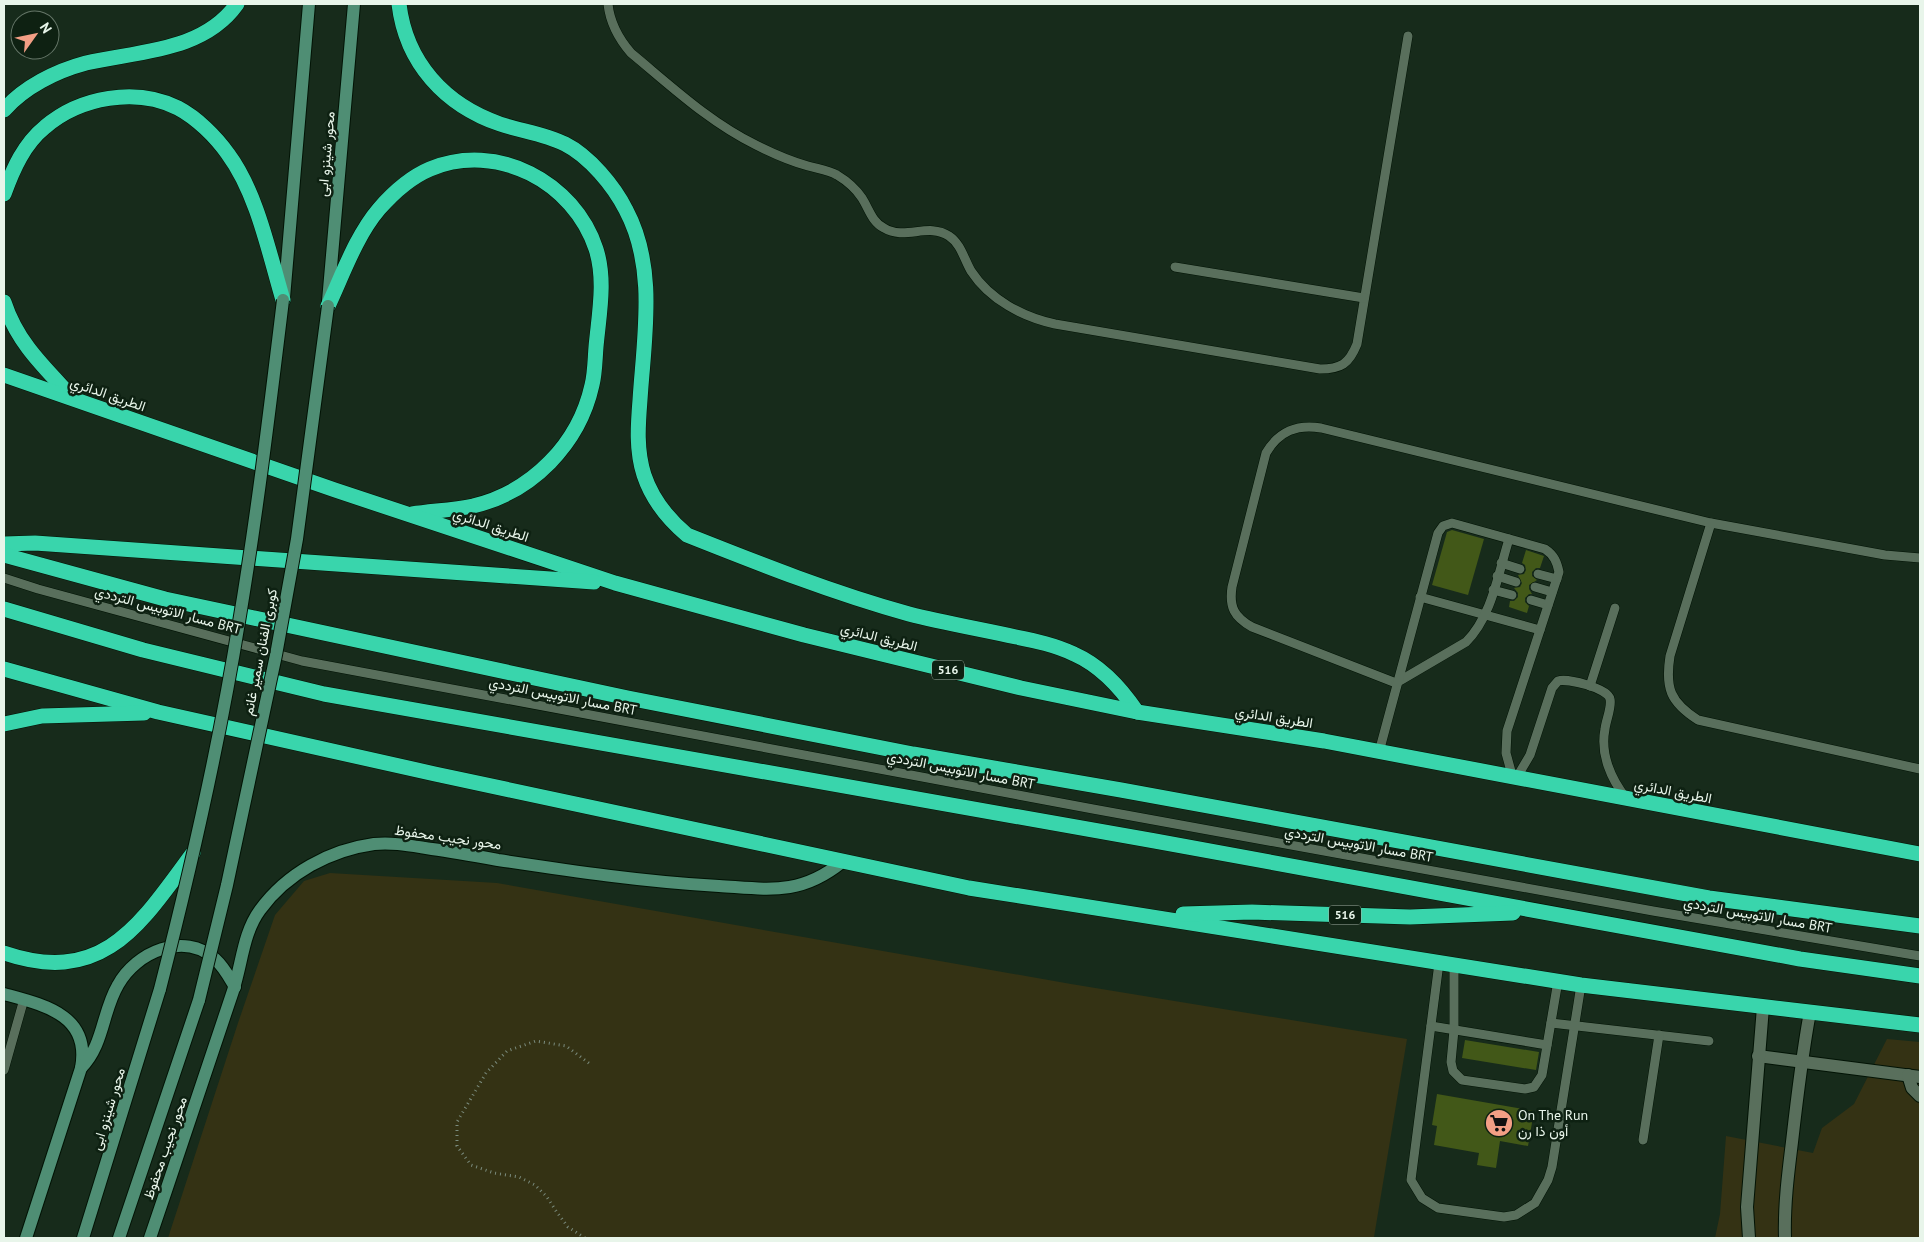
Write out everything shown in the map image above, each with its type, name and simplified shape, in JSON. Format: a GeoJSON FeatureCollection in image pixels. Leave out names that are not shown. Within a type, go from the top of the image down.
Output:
{"type":"FeatureCollection","features":[{"type":"Feature","properties":{"kind":"highway"},"geometry":{"type":"LineString","coordinates":[[4,110],[24,92],[64,70],[184,43],[203,34],[221,22],[237,4]]}},
{"type":"Feature","properties":{"kind":"highway"},"geometry":{"type":"LineString","coordinates":[[399,4],[408,43],[436,85],[456,102],[478,115],[566,144],[590,162],[610,184],[626,210],[638,238],[645,267],[646,297],[638,435],[640,462],[649,487],[661,507],[676,525],[687,535],[854,597],[910,614],[1060,648],[1083,658],[1103,672],[1137,712]]}},
{"type":"Feature","properties":{"kind":"highway"},"geometry":{"type":"LineString","coordinates":[[4,194],[19,158],[31,141],[45,127],[74,109],[99,100],[119,97],[139,98],[178,108],[213,137],[228,154],[240,173],[250,193],[284,300]]}},
{"type":"Feature","properties":{"kind":"highway"},"geometry":{"type":"LineString","coordinates":[[328,306],[366,227],[379,209],[411,180],[430,170],[463,161],[498,162],[530,173],[546,182],[571,204],[590,234],[600,267],[602,284],[592,384],[580,421],[570,439],[557,455],[528,482],[492,500],[466,507],[407,514]]}},
{"type":"Feature","properties":{"kind":"highway"},"geometry":{"type":"LineString","coordinates":[[4,302],[11,322],[31,354],[74,399]]}},
{"type":"Feature","properties":{"kind":"highway","name":"الطريق الدائري"},"geometry":{"type":"LineString","coordinates":[[4,375],[407,514],[615,583],[804,635],[1021,688],[1137,712],[1314,740],[1514,776],[1920,854]]}},
{"type":"Feature","properties":{"kind":"highway"},"geometry":{"type":"LineString","coordinates":[[4,544],[35,543],[615,583]]}},
{"type":"Feature","properties":{"kind":"highway"},"geometry":{"type":"LineString","coordinates":[[4,555],[165,599],[628,698],[914,754],[1709,898],[1920,926]]}},
{"type":"Feature","properties":{"kind":"highway","name":"516"},"geometry":{"type":"LineString","coordinates":[[4,609],[143,650],[324,694],[1800,959],[1920,976]]}},
{"type":"Feature","properties":{"kind":"highway","name":"516"},"geometry":{"type":"LineString","coordinates":[[4,669],[158,712],[842,862],[969,888],[1581,985],[1763,1008],[1920,1025]]}},
{"type":"Feature","properties":{"kind":"highway"},"geometry":{"type":"LineString","coordinates":[[4,724],[42,716],[158,712]]}},
{"type":"Feature","properties":{"kind":"highway"},"geometry":{"type":"LineString","coordinates":[[4,953],[22,959],[60,962],[88,956],[114,944],[130,933],[144,919],[193,853]]}},
{"type":"Feature","properties":{"kind":"highway","name":"516"},"geometry":{"type":"LineString","coordinates":[[1147,915],[1252,912],[1410,917],[1542,912]]}},
{"type":"Feature","properties":{"kind":"main road"},"geometry":{"type":"LineString","coordinates":[[284,300],[309,4]]}},
{"type":"Feature","properties":{"kind":"main road","name":"محور شينزو ابى"},"geometry":{"type":"LineString","coordinates":[[328,306],[354,4]]}},
{"type":"Feature","properties":{"kind":"main road","name":"كوبرى الفنان سمير غانم"},"geometry":{"type":"LineString","coordinates":[[160,988],[193,853],[218,739],[239,624],[257,508],[284,300]]}},
{"type":"Feature","properties":{"kind":"main road","name":"كوبرى الفنان سمير غانم"},"geometry":{"type":"LineString","coordinates":[[119,1238],[199,1000],[248,789],[297,539],[328,306]]}},
{"type":"Feature","properties":{"kind":"main road","name":"محور نجيب محفوظ"},"geometry":{"type":"LineString","coordinates":[[150,1238],[235,987],[251,924],[281,886],[321,859],[357,847],[396,843],[603,876],[684,884],[781,889],[814,881],[829,873],[842,862]]}},
{"type":"Feature","properties":{"kind":"main road"},"geometry":{"type":"LineString","coordinates":[[82,1068],[98,1042],[118,983],[130,969],[152,952],[165,947],[178,946],[191,947],[203,951],[214,958],[223,968],[235,987]]}},
{"type":"Feature","properties":{"kind":"main road","name":"محور شينزو ابى"},"geometry":{"type":"LineString","coordinates":[[82,1238],[160,988]]}},
{"type":"Feature","properties":{"kind":"main road"},"geometry":{"type":"LineString","coordinates":[[4,994],[54,1010],[70,1022],[76,1030],[81,1044],[83,1059],[82,1068],[27,1232],[17,1238]]}},
{"type":"Feature","properties":{"kind":"street"},"geometry":{"type":"LineString","coordinates":[[1749,1238],[1747,1207],[1763,1008]]}},
{"type":"Feature","properties":{"kind":"street"},"geometry":{"type":"LineString","coordinates":[[1785,1238],[1784,1221],[1801,1061],[1810,1012]]}},
{"type":"Feature","properties":{"kind":"street"},"geometry":{"type":"LineString","coordinates":[[1758,1056],[1914,1076],[1912,1088],[1920,1096]]}},
{"type":"Feature","properties":{"kind":"lane"},"geometry":{"type":"LineString","coordinates":[[608,4],[614,27],[631,53],[709,117],[735,135],[758,146],[810,167],[819,168],[837,175],[855,190],[872,217],[883,228],[900,234],[933,230],[949,236],[961,249],[973,273],[986,288],[1018,312],[1036,320],[1300,366],[1332,369],[1344,365],[1353,356],[1358,344],[1408,36]]}},
{"type":"Feature","properties":{"kind":"lane"},"geometry":{"type":"LineString","coordinates":[[1175,267],[1364,298]]}},
{"type":"Feature","properties":{"kind":"lane"},"geometry":{"type":"LineString","coordinates":[[1396,683],[1252,627],[1241,621],[1234,611],[1230,599],[1232,587],[1266,453],[1272,443],[1289,430],[1305,426],[1321,428],[1711,523],[1885,555],[1920,558]]}},
{"type":"Feature","properties":{"kind":"lane"},"geometry":{"type":"LineString","coordinates":[[1378,752],[1438,533],[1443,526],[1452,523],[1545,549],[1550,553],[1558,567],[1559,572],[1507,730],[1506,753],[1514,776]]}},
{"type":"Feature","properties":{"kind":"lane"},"geometry":{"type":"LineString","coordinates":[[1711,523],[1668,665],[1667,675],[1671,693],[1682,709],[1698,720],[1920,769]]}},
{"type":"Feature","properties":{"kind":"lane"},"geometry":{"type":"LineString","coordinates":[[1396,683],[1466,642],[1480,626],[1509,539]]}},
{"type":"Feature","properties":{"kind":"lane"},"geometry":{"type":"LineString","coordinates":[[1501,563],[1520,569]]}},
{"type":"Feature","properties":{"kind":"lane"},"geometry":{"type":"LineString","coordinates":[[1538,574],[1556,579]]}},
{"type":"Feature","properties":{"kind":"lane"},"geometry":{"type":"LineString","coordinates":[[1497,576],[1516,582]]}},
{"type":"Feature","properties":{"kind":"lane","name":"مسار الاتوبيس الترددي BRT"},"geometry":{"type":"LineString","coordinates":[[4,578],[302,661],[1122,815],[1653,911],[1920,956]]}},
{"type":"Feature","properties":{"kind":"lane"},"geometry":{"type":"LineString","coordinates":[[1534,587],[1552,592]]}},
{"type":"Feature","properties":{"kind":"lane"},"geometry":{"type":"LineString","coordinates":[[1493,590],[1512,595]]}},
{"type":"Feature","properties":{"kind":"lane"},"geometry":{"type":"LineString","coordinates":[[1420,597],[1540,630]]}},
{"type":"Feature","properties":{"kind":"lane"},"geometry":{"type":"LineString","coordinates":[[1530,600],[1548,605]]}},
{"type":"Feature","properties":{"kind":"lane"},"geometry":{"type":"LineString","coordinates":[[1590,686],[1615,608]]}},
{"type":"Feature","properties":{"kind":"lane"},"geometry":{"type":"LineString","coordinates":[[1514,776],[1530,755],[1554,684],[1566,680],[1604,690],[1610,699],[1604,732],[1604,746],[1611,774],[1626,798]]}},
{"type":"Feature","properties":{"kind":"lane"},"geometry":{"type":"LineString","coordinates":[[1439,963],[1411,1180],[1422,1198],[1438,1208],[1504,1217],[1516,1215],[1535,1203],[1548,1180],[1553,1158],[1581,985]]}},
{"type":"Feature","properties":{"kind":"lane"},"geometry":{"type":"LineString","coordinates":[[1454,966],[1454,1030],[1451,1067],[1455,1074],[1462,1080],[1525,1090],[1534,1087],[1542,1075],[1558,981]]}},
{"type":"Feature","properties":{"kind":"lane"},"geometry":{"type":"LineString","coordinates":[[4,1070],[7,1045],[24,999]]}},
{"type":"Feature","properties":{"kind":"lane"},"geometry":{"type":"LineString","coordinates":[[1551,1023],[1709,1041]]}},
{"type":"Feature","properties":{"kind":"lane"},"geometry":{"type":"LineString","coordinates":[[1431,1026],[1547,1045]]}},
{"type":"Feature","properties":{"kind":"lane"},"geometry":{"type":"LineString","coordinates":[[1643,1140],[1659,1036]]}},
{"type":"Feature","properties":{"kind":"path"},"geometry":{"type":"LineString","coordinates":[[585,1238],[568,1227],[547,1197],[535,1185],[519,1177],[494,1173],[471,1165],[457,1146],[457,1122],[486,1073],[507,1051],[536,1041],[543,1042],[566,1046],[590,1064]]}},
{"type":"Feature","properties":{"kind":"shaded area"},"geometry":{"type":"Polygon","coordinates":[[[330,873],[497,883],[1071,984],[1407,1039],[1374,1237],[1382,1238],[168,1238],[275,915],[304,881],[330,873]]]}},
{"type":"Feature","properties":{"kind":"shaded area"},"geometry":{"type":"Polygon","coordinates":[[[1887,1039],[1920,1042],[1920,1238],[1715,1238],[1720,1214],[1726,1136],[1813,1153],[1822,1128],[1854,1104],[1887,1039]]]}},
{"type":"Feature","properties":{"kind":"building"},"geometry":{"type":"Polygon","coordinates":[[[1452,530],[1484,539],[1468,595],[1432,585],[1447,532],[1452,530]]]}},
{"type":"Feature","properties":{"kind":"building"},"geometry":{"type":"Polygon","coordinates":[[[1526,550],[1544,556],[1540,568],[1536,568],[1532,572],[1532,576],[1537,580],[1529,585],[1532,594],[1525,598],[1525,602],[1529,606],[1527,613],[1509,607],[1510,601],[1514,601],[1518,597],[1518,593],[1514,588],[1520,587],[1522,583],[1518,575],[1524,574],[1526,570],[1525,565],[1522,563],[1526,550]]]}},
{"type":"Feature","properties":{"kind":"building"},"geometry":{"type":"Polygon","coordinates":[[[1465,1040],[1539,1052],[1536,1070],[1462,1058],[1465,1040]]]}},
{"type":"Feature","properties":{"kind":"building"},"geometry":{"type":"Polygon","coordinates":[[[1437,1094],[1534,1111],[1528,1146],[1500,1141],[1496,1168],[1477,1165],[1479,1153],[1434,1145],[1437,1126],[1432,1125],[1437,1094]]]}},
{"type":"Feature","properties":{"kind":"place","name":"On The Run أون ذا رن"},"geometry":{"type":"Point","coordinates":[1499,1123]}}]}
